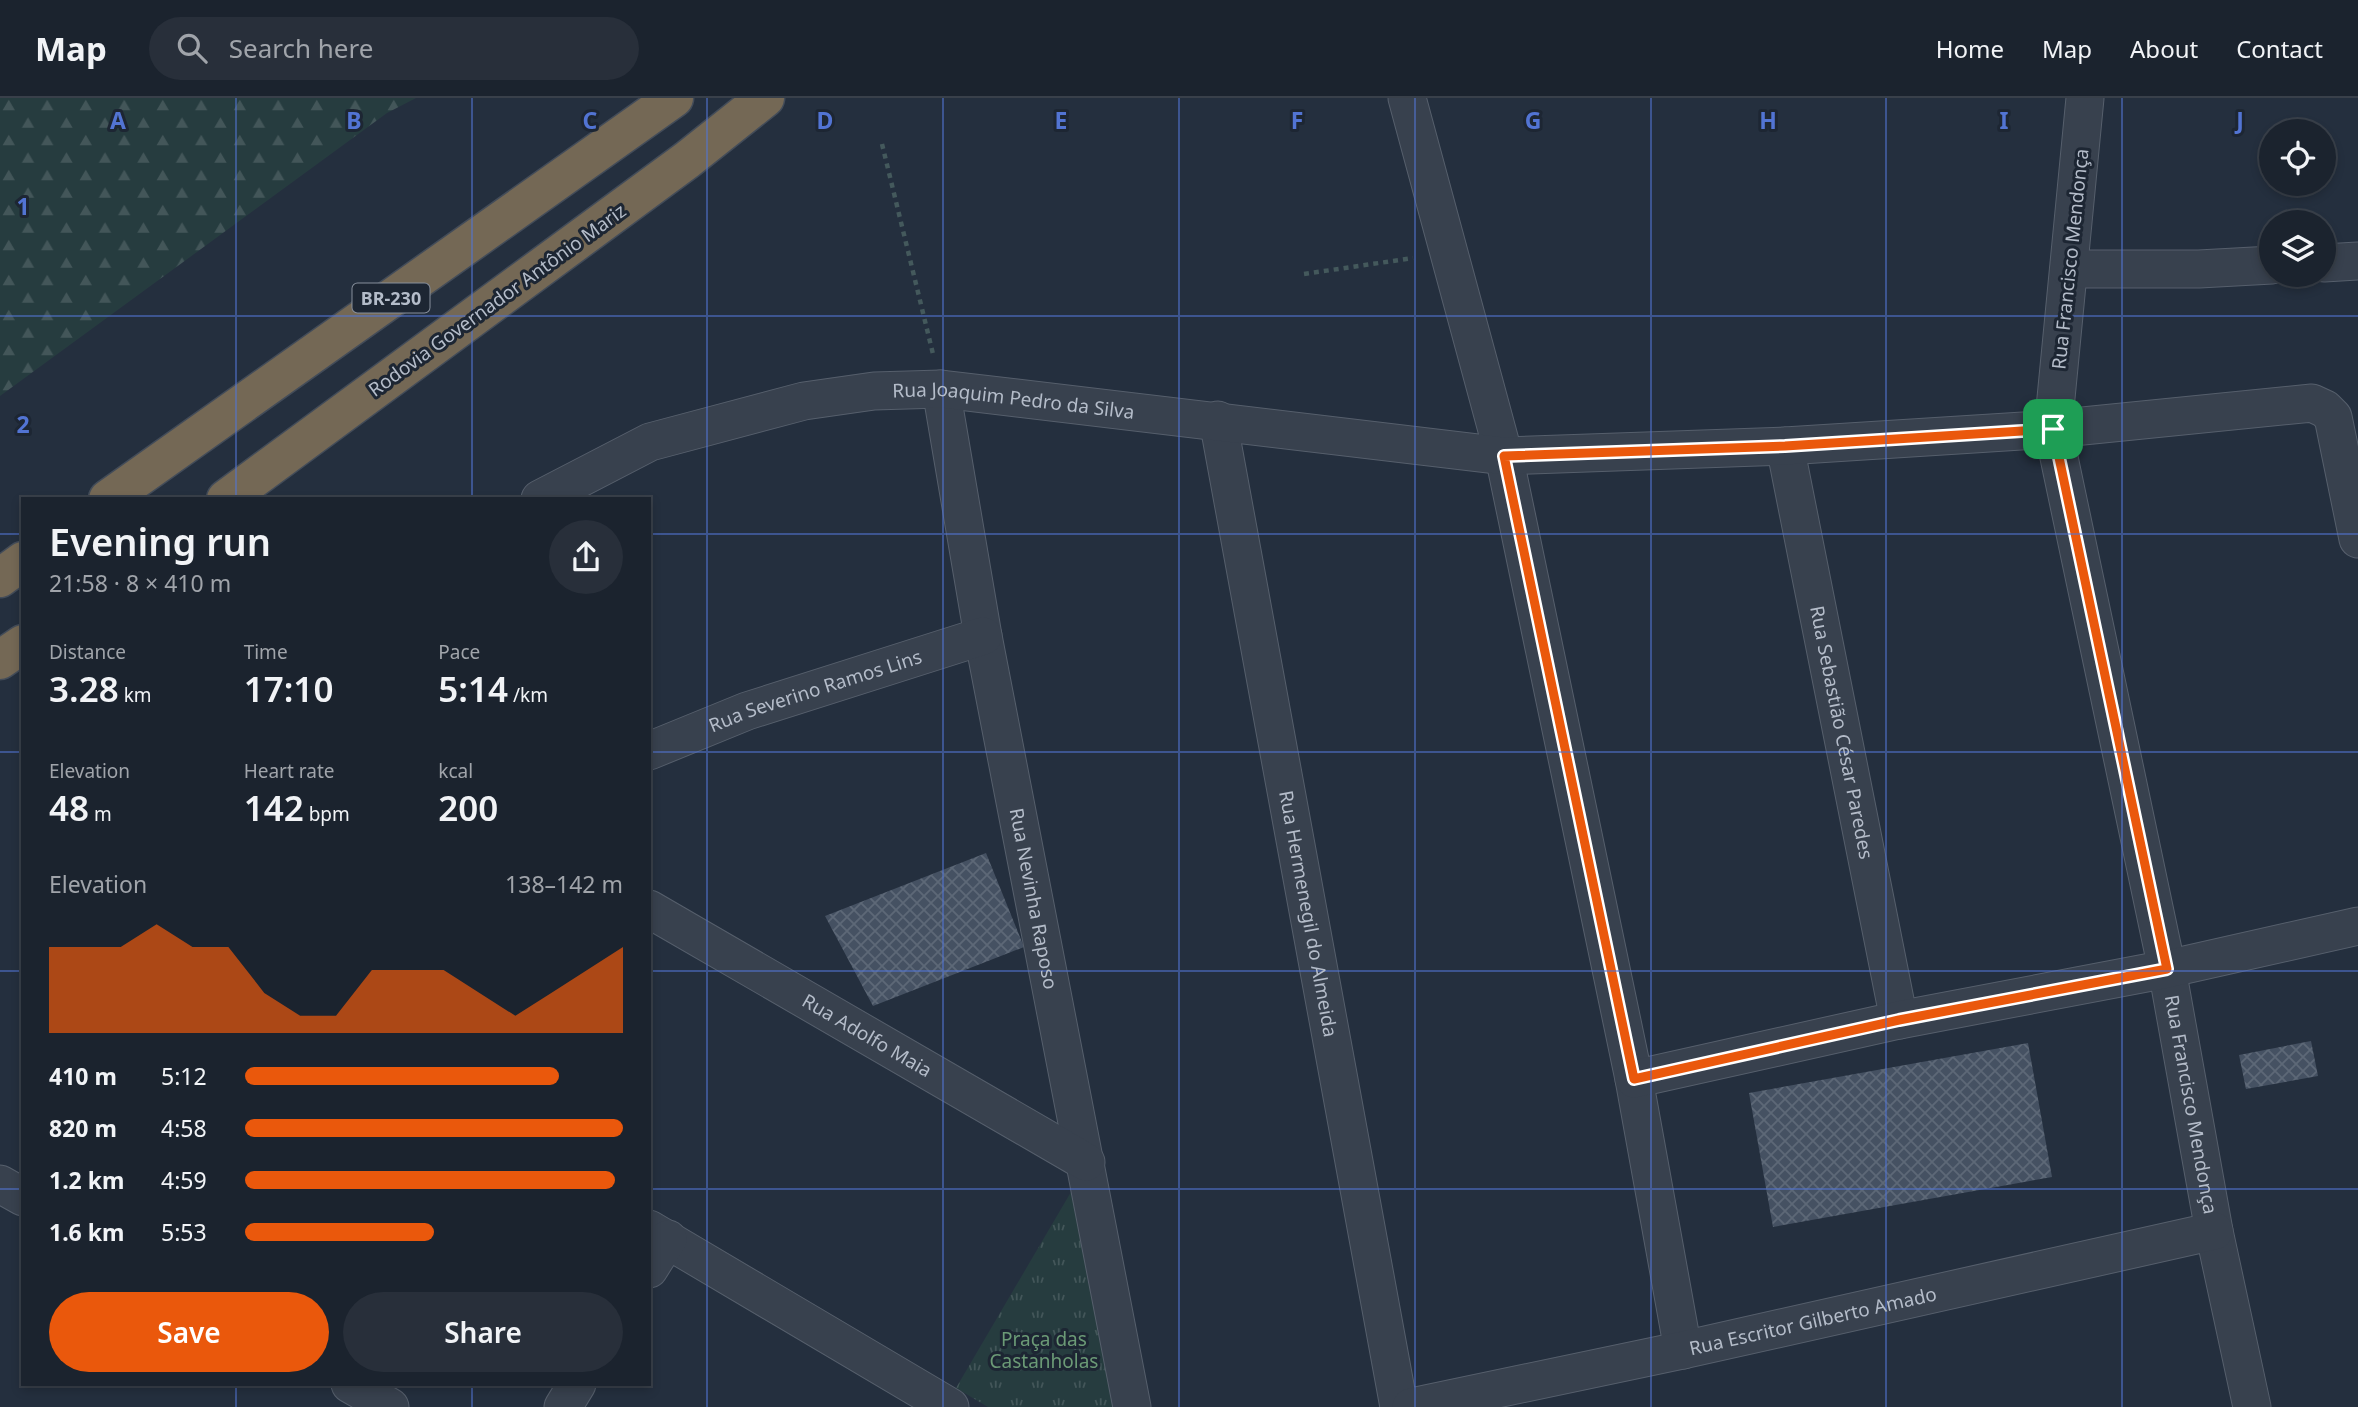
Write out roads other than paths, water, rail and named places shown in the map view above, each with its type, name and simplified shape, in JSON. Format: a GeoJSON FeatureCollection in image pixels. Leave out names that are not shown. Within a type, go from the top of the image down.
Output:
{"type":"FeatureCollection","features":[{"type":"Feature","properties":{"kind":"highway","name":"BR-230"},"geometry":{"type":"LineString","coordinates":[[111,497],[674,98]]}},
{"type":"Feature","properties":{"kind":"highway","name":"Rodovia Governador Antônio Mariz"},"geometry":{"type":"LineString","coordinates":[[229,497],[687,160],[765,98]]}},
{"type":"Feature","properties":{"kind":"highway"},"geometry":{"type":"LineString","coordinates":[[0,578],[21,562]]}},
{"type":"Feature","properties":{"kind":"highway"},"geometry":{"type":"LineString","coordinates":[[0,660],[21,645]]}},
{"type":"Feature","properties":{"kind":"street"},"geometry":{"type":"LineString","coordinates":[[1406,98],[1504,456],[1634,1079],[1683,1350]]}},
{"type":"Feature","properties":{"kind":"street","name":"Rua Francisco Mendonça"},"geometry":{"type":"LineString","coordinates":[[2085,98],[2053,429],[2167,969],[2214,1231],[2252,1407]]}},
{"type":"Feature","properties":{"kind":"street"},"geometry":{"type":"LineString","coordinates":[[2336,262],[2358,261]]}},
{"type":"Feature","properties":{"kind":"street"},"geometry":{"type":"LineString","coordinates":[[2069,269],[2199,269],[2259,266]]}},
{"type":"Feature","properties":{"kind":"street","name":"Rua Joaquim Pedro da Silva"},"geometry":{"type":"LineString","coordinates":[[544,497],[650,442],[804,401],[874,391],[941,389],[1504,456],[1785,446],[2053,429],[2312,403],[2325,409],[2333,417],[2358,538]]}},
{"type":"Feature","properties":{"kind":"street","name":"Rua Nevinha Raposo"},"geometry":{"type":"LineString","coordinates":[[941,389],[983,636],[1132,1407]]}},
{"type":"Feature","properties":{"kind":"street","name":"Rua Hermenegil do Almeida"},"geometry":{"type":"LineString","coordinates":[[1218,420],[1399,1407]]}},
{"type":"Feature","properties":{"kind":"street","name":"Rua Sebastião César Paredes"},"geometry":{"type":"LineString","coordinates":[[1785,446],[1899,1020]]}},
{"type":"Feature","properties":{"kind":"street","name":"Rua Severino Ramos Lins"},"geometry":{"type":"LineString","coordinates":[[651,750],[747,711],[983,636]]}},
{"type":"Feature","properties":{"kind":"street","name":"Rua Adolfo Maia"},"geometry":{"type":"LineString","coordinates":[[651,909],[1086,1162]]}},
{"type":"Feature","properties":{"kind":"street"},"geometry":{"type":"LineString","coordinates":[[1634,1079],[1899,1020],[2167,969],[2358,926]]}},
{"type":"Feature","properties":{"kind":"street"},"geometry":{"type":"LineString","coordinates":[[0,1184],[21,1196]]}},
{"type":"Feature","properties":{"kind":"street","name":"Rua Escritor Gilberto Amado"},"geometry":{"type":"LineString","coordinates":[[1411,1407],[1683,1350],[2214,1231]]}},
{"type":"Feature","properties":{"kind":"street"},"geometry":{"type":"LineString","coordinates":[[656,1246],[950,1407]]}},
{"type":"Feature","properties":{"kind":"street"},"geometry":{"type":"LineString","coordinates":[[353,1386],[390,1407]]}},
{"type":"Feature","properties":{"kind":"street"},"geometry":{"type":"LineString","coordinates":[[563,1407],[576,1386]]}},
{"type":"Feature","properties":{"kind":"park label","name":"Praça das Castanholas"},"geometry":{"type":"Point","coordinates":[1044,1350]}}]}
